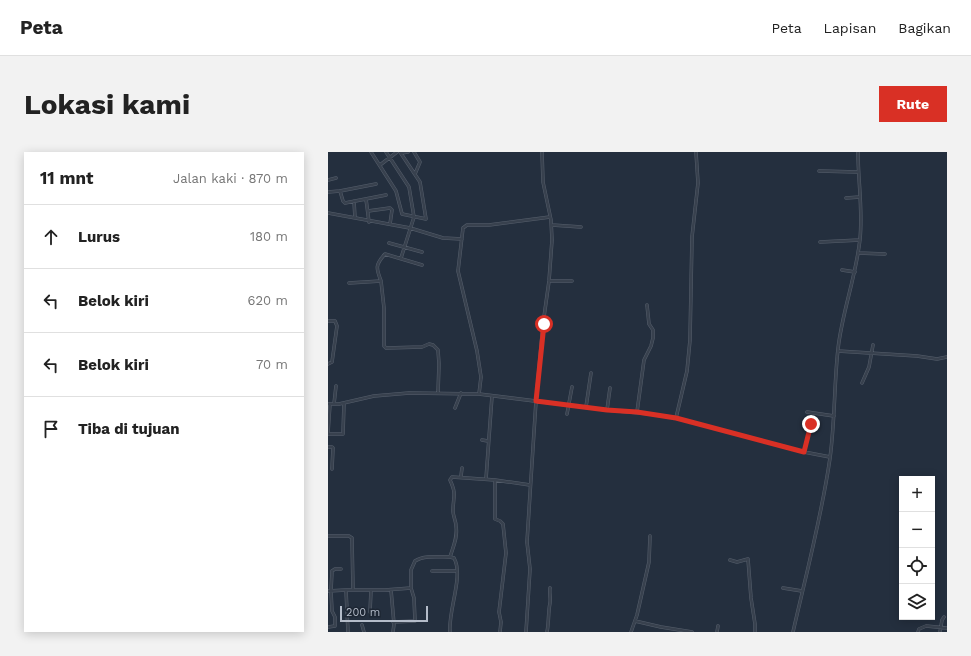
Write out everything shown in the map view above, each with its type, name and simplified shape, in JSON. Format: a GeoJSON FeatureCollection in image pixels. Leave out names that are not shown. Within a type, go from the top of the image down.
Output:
{"type":"FeatureCollection","features":[{"type":"Feature","properties":{"kind":"street"},"geometry":{"type":"LineString","coordinates":[[371,152],[397,192],[402,213],[425,219],[427,218],[420,182],[399,152]]}},
{"type":"Feature","properties":{"kind":"street"},"geometry":{"type":"LineString","coordinates":[[386,152],[409,187],[414,217],[401,258]]}},
{"type":"Feature","properties":{"kind":"street"},"geometry":{"type":"LineString","coordinates":[[380,165],[399,152],[408,152]]}},
{"type":"Feature","properties":{"kind":"street"},"geometry":{"type":"LineString","coordinates":[[414,152],[420,162],[415,174]]}},
{"type":"Feature","properties":{"kind":"street"},"geometry":{"type":"LineString","coordinates":[[526,632],[530,569],[527,542],[530,485],[536,401],[549,281],[552,225],[543,182],[542,152]]}},
{"type":"Feature","properties":{"kind":"street"},"geometry":{"type":"LineString","coordinates":[[676,418],[687,371],[690,340],[692,237],[698,182],[696,152]]}},
{"type":"Feature","properties":{"kind":"street"},"geometry":{"type":"LineString","coordinates":[[793,632],[826,482],[834,416],[838,351],[844,312],[855,272],[860,240],[862,222],[858,152]]}},
{"type":"Feature","properties":{"kind":"street"},"geometry":{"type":"LineString","coordinates":[[819,171],[858,172]]}},
{"type":"Feature","properties":{"kind":"street"},"geometry":{"type":"LineString","coordinates":[[328,180],[336,178]]}},
{"type":"Feature","properties":{"kind":"street"},"geometry":{"type":"LineString","coordinates":[[328,192],[376,184]]}},
{"type":"Feature","properties":{"kind":"street"},"geometry":{"type":"LineString","coordinates":[[340,191],[344,202],[386,195]]}},
{"type":"Feature","properties":{"kind":"street"},"geometry":{"type":"LineString","coordinates":[[846,198],[860,196]]}},
{"type":"Feature","properties":{"kind":"street"},"geometry":{"type":"LineString","coordinates":[[366,199],[370,222]]}},
{"type":"Feature","properties":{"kind":"street"},"geometry":{"type":"LineString","coordinates":[[354,201],[355,218]]}},
{"type":"Feature","properties":{"kind":"street"},"geometry":{"type":"LineString","coordinates":[[368,211],[390,208],[392,210],[390,224]]}},
{"type":"Feature","properties":{"kind":"street"},"geometry":{"type":"LineString","coordinates":[[328,213],[370,222],[410,228],[443,238],[462,239]]}},
{"type":"Feature","properties":{"kind":"street"},"geometry":{"type":"LineString","coordinates":[[480,394],[481,376],[477,351],[458,271],[463,228],[467,225],[550,217]]}},
{"type":"Feature","properties":{"kind":"street"},"geometry":{"type":"LineString","coordinates":[[552,225],[581,227]]}},
{"type":"Feature","properties":{"kind":"street"},"geometry":{"type":"LineString","coordinates":[[820,242],[860,240]]}},
{"type":"Feature","properties":{"kind":"street"},"geometry":{"type":"LineString","coordinates":[[389,242],[422,252]]}},
{"type":"Feature","properties":{"kind":"street"},"geometry":{"type":"LineString","coordinates":[[858,253],[885,254]]}},
{"type":"Feature","properties":{"kind":"street"},"geometry":{"type":"LineString","coordinates":[[422,265],[385,254],[379,261],[376,268],[383,290],[384,346],[386,348],[422,347],[429,344],[433,345],[438,350],[439,364],[436,393]]}},
{"type":"Feature","properties":{"kind":"street"},"geometry":{"type":"LineString","coordinates":[[842,270],[855,272]]}},
{"type":"Feature","properties":{"kind":"street"},"geometry":{"type":"LineString","coordinates":[[349,283],[381,281]]}},
{"type":"Feature","properties":{"kind":"street"},"geometry":{"type":"LineString","coordinates":[[549,281],[572,281]]}},
{"type":"Feature","properties":{"kind":"street"},"geometry":{"type":"LineString","coordinates":[[637,412],[644,360],[651,344],[653,334],[652,328],[649,324],[647,305]]}},
{"type":"Feature","properties":{"kind":"street"},"geometry":{"type":"LineString","coordinates":[[328,321],[335,321],[337,326],[332,362],[328,364]]}},
{"type":"Feature","properties":{"kind":"street"},"geometry":{"type":"LineString","coordinates":[[862,383],[869,367],[873,352],[873,345]]}},
{"type":"Feature","properties":{"kind":"street"},"geometry":{"type":"LineString","coordinates":[[838,351],[873,352],[937,359],[947,357]]}},
{"type":"Feature","properties":{"kind":"street"},"geometry":{"type":"LineString","coordinates":[[586,407],[591,373]]}},
{"type":"Feature","properties":{"kind":"street"},"geometry":{"type":"LineString","coordinates":[[336,386],[331,404],[328,434],[344,433],[344,403]]}},
{"type":"Feature","properties":{"kind":"street"},"geometry":{"type":"LineString","coordinates":[[567,414],[572,388]]}},
{"type":"Feature","properties":{"kind":"street"},"geometry":{"type":"LineString","coordinates":[[607,410],[610,388]]}},
{"type":"Feature","properties":{"kind":"street"},"geometry":{"type":"LineString","coordinates":[[331,404],[344,403],[374,396],[408,393],[480,394],[607,410],[637,412],[676,418],[804,452],[830,457]]}},
{"type":"Feature","properties":{"kind":"street"},"geometry":{"type":"LineString","coordinates":[[455,408],[461,393]]}},
{"type":"Feature","properties":{"kind":"street"},"geometry":{"type":"LineString","coordinates":[[486,479],[492,396]]}},
{"type":"Feature","properties":{"kind":"street"},"geometry":{"type":"LineString","coordinates":[[807,412],[834,416]]}},
{"type":"Feature","properties":{"kind":"street"},"geometry":{"type":"LineString","coordinates":[[804,452],[811,424]]}},
{"type":"Feature","properties":{"kind":"street"},"geometry":{"type":"LineString","coordinates":[[482,440],[488,441]]}},
{"type":"Feature","properties":{"kind":"street"},"geometry":{"type":"LineString","coordinates":[[328,447],[333,448],[332,469]]}},
{"type":"Feature","properties":{"kind":"street"},"geometry":{"type":"LineString","coordinates":[[461,476],[462,468]]}},
{"type":"Feature","properties":{"kind":"street"},"geometry":{"type":"LineString","coordinates":[[450,557],[457,533],[453,509],[455,490],[452,477],[461,476],[530,485]]}},
{"type":"Feature","properties":{"kind":"street"},"geometry":{"type":"LineString","coordinates":[[494,480],[495,519],[503,524],[506,547],[499,612],[502,623],[500,632]]}},
{"type":"Feature","properties":{"kind":"street"},"geometry":{"type":"LineString","coordinates":[[328,536],[350,536],[352,538],[353,590]]}},
{"type":"Feature","properties":{"kind":"street"},"geometry":{"type":"LineString","coordinates":[[631,632],[649,562],[650,536]]}},
{"type":"Feature","properties":{"kind":"street"},"geometry":{"type":"LineString","coordinates":[[394,622],[415,621],[414,598],[411,588],[411,570],[415,561],[427,557],[450,557],[454,558],[457,562],[457,571],[456,587],[450,618],[450,632]]}},
{"type":"Feature","properties":{"kind":"street"},"geometry":{"type":"LineString","coordinates":[[730,560],[737,562],[748,559],[750,598],[755,632]]}},
{"type":"Feature","properties":{"kind":"street"},"geometry":{"type":"LineString","coordinates":[[328,627],[335,626],[335,617],[332,611],[329,591],[332,571],[335,569],[341,569]]}},
{"type":"Feature","properties":{"kind":"street"},"geometry":{"type":"LineString","coordinates":[[432,572],[457,571]]}},
{"type":"Feature","properties":{"kind":"street"},"geometry":{"type":"LineString","coordinates":[[329,591],[391,590],[411,588]]}},
{"type":"Feature","properties":{"kind":"street"},"geometry":{"type":"LineString","coordinates":[[548,632],[550,588]]}},
{"type":"Feature","properties":{"kind":"street"},"geometry":{"type":"LineString","coordinates":[[783,588],[802,591]]}},
{"type":"Feature","properties":{"kind":"street"},"geometry":{"type":"LineString","coordinates":[[346,590],[348,632]]}},
{"type":"Feature","properties":{"kind":"street"},"geometry":{"type":"LineString","coordinates":[[370,612],[371,590]]}},
{"type":"Feature","properties":{"kind":"street"},"geometry":{"type":"LineString","coordinates":[[391,590],[394,622],[393,632]]}},
{"type":"Feature","properties":{"kind":"street"},"geometry":{"type":"LineString","coordinates":[[940,632],[940,627],[944,617]]}},
{"type":"Feature","properties":{"kind":"street"},"geometry":{"type":"LineString","coordinates":[[635,621],[692,632]]}},
{"type":"Feature","properties":{"kind":"street"},"geometry":{"type":"LineString","coordinates":[[362,625],[364,632]]}},
{"type":"Feature","properties":{"kind":"street"},"geometry":{"type":"LineString","coordinates":[[717,632],[718,626]]}},
{"type":"Feature","properties":{"kind":"street"},"geometry":{"type":"LineString","coordinates":[[918,632],[922,627],[947,628]]}},
{"type":"Feature","properties":{"kind":"route"},"geometry":{"type":"LineString","coordinates":[[544,324],[536,401],[607,410],[637,412],[676,418],[804,452],[811,424]]}}]}
